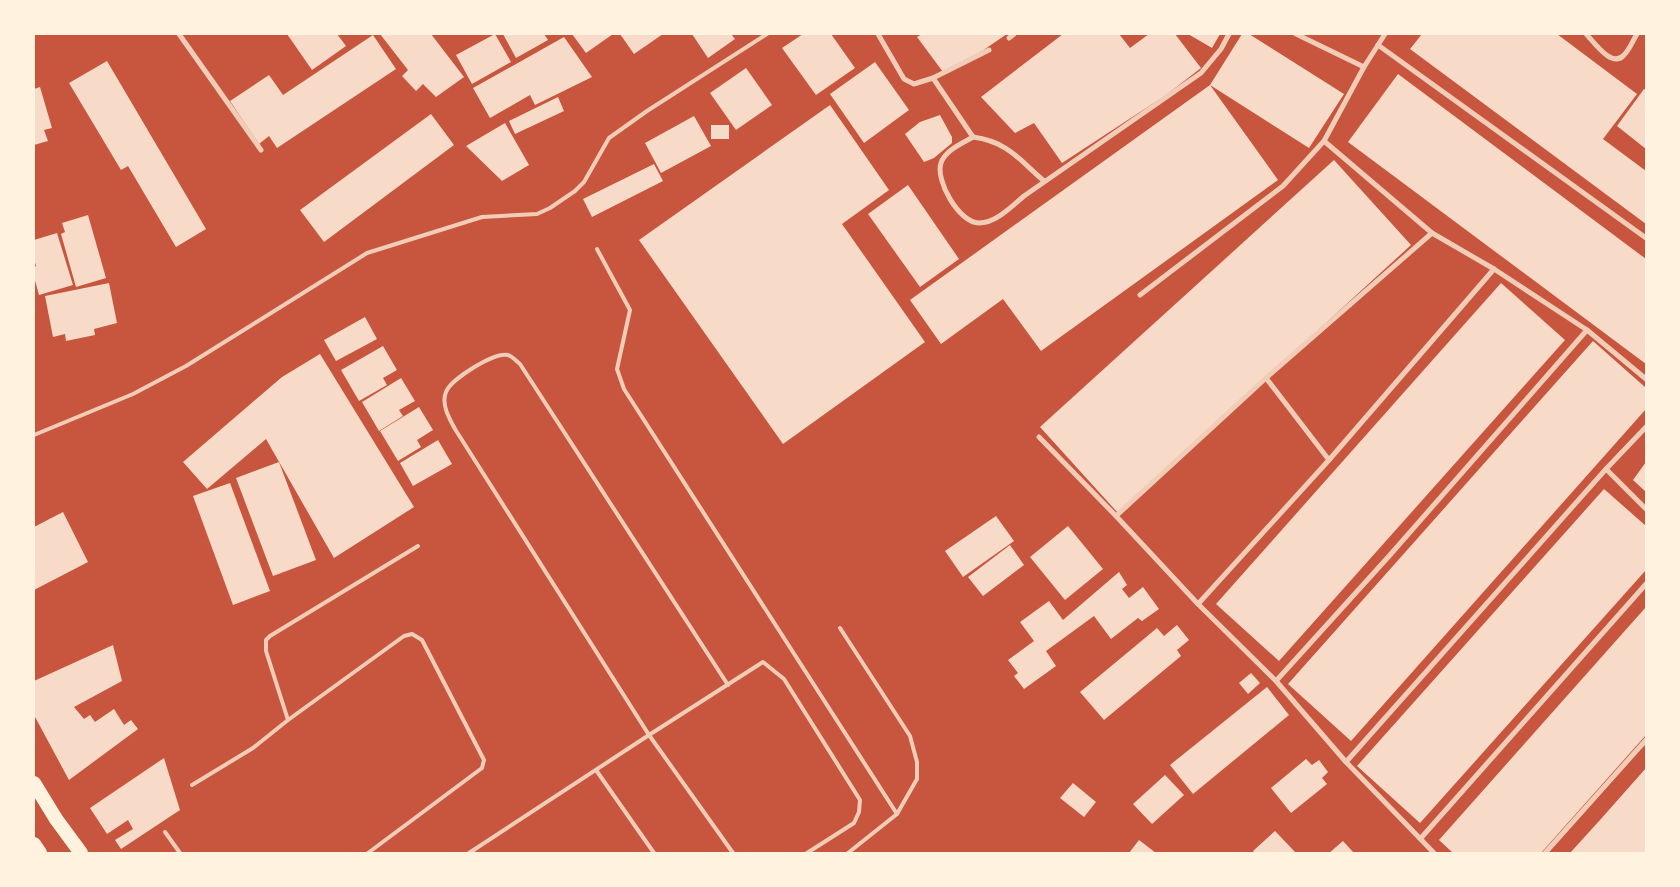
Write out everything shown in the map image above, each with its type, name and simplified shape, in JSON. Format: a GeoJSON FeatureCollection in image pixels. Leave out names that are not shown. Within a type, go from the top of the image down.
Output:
{"type":"FeatureCollection","features":[{"type":"Feature","properties":{"kind":"highway"},"geometry":{"type":"LineString","coordinates":[[34,783],[81,853]]}},
{"type":"Feature","properties":{"kind":"highway"},"geometry":{"type":"LineString","coordinates":[[34,844],[40,853]]}},
{"type":"Feature","properties":{"kind":"street"},"geometry":{"type":"LineString","coordinates":[[180,34],[261,150]]}},
{"type":"Feature","properties":{"kind":"street"},"geometry":{"type":"LineString","coordinates":[[878,34],[904,79],[914,84],[933,78],[990,50]]}},
{"type":"Feature","properties":{"kind":"street"},"geometry":{"type":"LineString","coordinates":[[1009,38],[1014,34]]}},
{"type":"Feature","properties":{"kind":"street"},"geometry":{"type":"LineString","coordinates":[[1044,182],[1008,148],[973,137],[949,152],[941,162],[940,168],[946,192],[956,210],[965,218],[976,223],[983,223],[994,219],[1024,196],[1201,73],[1221,49],[1229,34]]}},
{"type":"Feature","properties":{"kind":"street"},"geometry":{"type":"LineString","coordinates":[[1296,34],[1364,67]]}},
{"type":"Feature","properties":{"kind":"street"},"geometry":{"type":"LineString","coordinates":[[1140,295],[1283,186],[1324,141],[1384,34]]}},
{"type":"Feature","properties":{"kind":"street"},"geometry":{"type":"LineString","coordinates":[[1586,34],[1606,56],[1614,59],[1624,56],[1637,34]]}},
{"type":"Feature","properties":{"kind":"street"},"geometry":{"type":"LineString","coordinates":[[1378,45],[1646,238]]}},
{"type":"Feature","properties":{"kind":"street"},"geometry":{"type":"LineString","coordinates":[[933,78],[973,137]]}},
{"type":"Feature","properties":{"kind":"street"},"geometry":{"type":"LineString","coordinates":[[1324,141],[1432,233],[1494,269],[1587,330],[1646,379]]}},
{"type":"Feature","properties":{"kind":"street"},"geometry":{"type":"LineString","coordinates":[[1116,516],[1266,378],[1432,233]]}},
{"type":"Feature","properties":{"kind":"street"},"geometry":{"type":"LineString","coordinates":[[1198,604],[1329,460],[1494,269]]}},
{"type":"Feature","properties":{"kind":"street"},"geometry":{"type":"LineString","coordinates":[[1276,681],[1390,556],[1587,330]]}},
{"type":"Feature","properties":{"kind":"street"},"geometry":{"type":"LineString","coordinates":[[1266,378],[1329,460]]}},
{"type":"Feature","properties":{"kind":"street"},"geometry":{"type":"LineString","coordinates":[[1346,762],[1646,427]]}},
{"type":"Feature","properties":{"kind":"street"},"geometry":{"type":"LineString","coordinates":[[1039,437],[1198,604],[1276,681],[1346,762],[1434,853]]}},
{"type":"Feature","properties":{"kind":"street"},"geometry":{"type":"LineString","coordinates":[[1606,470],[1646,509]]}},
{"type":"Feature","properties":{"kind":"street"},"geometry":{"type":"LineString","coordinates":[[1421,838],[1646,584]]}},
{"type":"Feature","properties":{"kind":"street"},"geometry":{"type":"LineString","coordinates":[[1545,853],[1646,740]]}},
{"type":"Feature","properties":{"kind":"lane"},"geometry":{"type":"LineString","coordinates":[[34,435],[133,394],[186,366],[368,253],[482,217],[537,214],[550,208],[575,191],[584,182],[609,138],[647,111],[767,34]]}},
{"type":"Feature","properties":{"kind":"lane"},"geometry":{"type":"LineString","coordinates":[[597,249],[630,310],[617,369],[624,389],[897,814]]}},
{"type":"Feature","properties":{"kind":"lane"},"geometry":{"type":"LineString","coordinates":[[728,685],[520,364],[509,355],[499,355],[464,373],[448,387],[444,401],[448,417],[649,735],[733,853]]}},
{"type":"Feature","properties":{"kind":"lane"},"geometry":{"type":"LineString","coordinates":[[288,720],[266,651],[266,640],[418,546]]}},
{"type":"Feature","properties":{"kind":"lane"},"geometry":{"type":"LineString","coordinates":[[840,628],[910,736],[917,762],[917,779],[897,814],[848,853]]}},
{"type":"Feature","properties":{"kind":"lane"},"geometry":{"type":"LineString","coordinates":[[192,785],[253,748],[288,720],[404,636],[412,634],[422,640],[484,760],[482,768],[368,853]]}},
{"type":"Feature","properties":{"kind":"lane"},"geometry":{"type":"LineString","coordinates":[[469,853],[764,662],[784,679],[860,800],[859,812],[854,823],[807,853]]}},
{"type":"Feature","properties":{"kind":"lane"},"geometry":{"type":"LineString","coordinates":[[596,770],[654,853]]}},
{"type":"Feature","properties":{"kind":"lane"},"geometry":{"type":"LineString","coordinates":[[166,832],[180,853]]}},
{"type":"Feature","properties":{"kind":"building"},"geometry":{"type":"Polygon","coordinates":[[[287,34],[337,34],[346,46],[312,70],[287,34]]]}},
{"type":"Feature","properties":{"kind":"building"},"geometry":{"type":"Polygon","coordinates":[[[380,34],[431,34],[464,77],[436,97],[423,84],[416,91],[402,76],[408,70],[380,34]]]}},
{"type":"Feature","properties":{"kind":"building"},"geometry":{"type":"Polygon","coordinates":[[[495,34],[511,62],[472,84],[456,55],[495,34]]]}},
{"type":"Feature","properties":{"kind":"building"},"geometry":{"type":"Polygon","coordinates":[[[503,34],[544,34],[548,40],[516,58],[503,34]]]}},
{"type":"Feature","properties":{"kind":"building"},"geometry":{"type":"Polygon","coordinates":[[[572,34],[613,34],[586,53],[572,34]]]}},
{"type":"Feature","properties":{"kind":"building"},"geometry":{"type":"Polygon","coordinates":[[[620,34],[663,34],[634,54],[620,34]]]}},
{"type":"Feature","properties":{"kind":"building"},"geometry":{"type":"Polygon","coordinates":[[[692,34],[731,34],[735,39],[708,58],[692,34]]]}},
{"type":"Feature","properties":{"kind":"building"},"geometry":{"type":"Polygon","coordinates":[[[803,34],[831,34],[855,68],[816,95],[782,48],[803,34]]]}},
{"type":"Feature","properties":{"kind":"building"},"geometry":{"type":"Polygon","coordinates":[[[922,34],[1007,34],[982,51],[943,72],[917,37],[922,34]]]}},
{"type":"Feature","properties":{"kind":"building"},"geometry":{"type":"Polygon","coordinates":[[[1063,34],[1119,34],[1130,48],[1149,34],[1175,34],[1201,68],[1166,95],[1062,163],[1034,123],[1015,133],[981,97],[1063,34]]]}},
{"type":"Feature","properties":{"kind":"building"},"geometry":{"type":"Polygon","coordinates":[[[1188,34],[1220,34],[1212,48],[1188,34]]]}},
{"type":"Feature","properties":{"kind":"building"},"geometry":{"type":"Polygon","coordinates":[[[1242,34],[1249,34],[1344,94],[1309,148],[1210,85],[1242,34]]]}},
{"type":"Feature","properties":{"kind":"building"},"geometry":{"type":"Polygon","coordinates":[[[1422,34],[1557,34],[1637,94],[1603,139],[1646,171],[1646,224],[1410,49],[1422,34]]]}},
{"type":"Feature","properties":{"kind":"building"},"geometry":{"type":"Polygon","coordinates":[[[373,35],[396,69],[277,148],[269,136],[259,144],[230,101],[269,75],[283,95],[373,35]]]}},
{"type":"Feature","properties":{"kind":"building"},"geometry":{"type":"Polygon","coordinates":[[[564,37],[592,77],[535,105],[530,95],[490,118],[473,88],[564,37]]]}},
{"type":"Feature","properties":{"kind":"building"},"geometry":{"type":"Polygon","coordinates":[[[107,61],[206,229],[176,247],[128,166],[121,170],[69,83],[107,61]]]}},
{"type":"Feature","properties":{"kind":"building"},"geometry":{"type":"Polygon","coordinates":[[[875,62],[909,110],[864,143],[830,94],[875,62]]]}},
{"type":"Feature","properties":{"kind":"building"},"geometry":{"type":"Polygon","coordinates":[[[746,68],[772,105],[736,130],[710,93],[746,68]]]}},
{"type":"Feature","properties":{"kind":"building"},"geometry":{"type":"Polygon","coordinates":[[[1398,74],[1646,259],[1646,364],[1348,142],[1398,74]]]}},
{"type":"Feature","properties":{"kind":"building"},"geometry":{"type":"Polygon","coordinates":[[[1210,85],[1278,180],[1041,351],[1003,299],[941,344],[910,300],[1210,85]]]}},
{"type":"Feature","properties":{"kind":"building"},"geometry":{"type":"Polygon","coordinates":[[[40,87],[52,128],[44,130],[48,141],[34,145],[34,89],[40,87]]]}},
{"type":"Feature","properties":{"kind":"building"},"geometry":{"type":"Polygon","coordinates":[[[1644,89],[1646,90],[1646,149],[1617,126],[1644,89]]]}},
{"type":"Feature","properties":{"kind":"building"},"geometry":{"type":"Polygon","coordinates":[[[558,97],[564,111],[515,134],[509,121],[558,97]]]}},
{"type":"Feature","properties":{"kind":"building"},"geometry":{"type":"Polygon","coordinates":[[[830,105],[889,190],[842,224],[925,342],[783,444],[639,240],[830,105]]]}},
{"type":"Feature","properties":{"kind":"building"},"geometry":{"type":"Polygon","coordinates":[[[431,114],[454,145],[324,242],[300,210],[431,114]]]}},
{"type":"Feature","properties":{"kind":"building"},"geometry":{"type":"Polygon","coordinates":[[[940,115],[952,137],[952,143],[934,158],[924,162],[905,134],[920,122],[940,115]]]}},
{"type":"Feature","properties":{"kind":"building"},"geometry":{"type":"Polygon","coordinates":[[[694,116],[711,146],[661,173],[645,143],[694,116]]]}},
{"type":"Feature","properties":{"kind":"building"},"geometry":{"type":"Polygon","coordinates":[[[505,123],[529,165],[502,181],[466,146],[505,123]]]}},
{"type":"Feature","properties":{"kind":"building"},"geometry":{"type":"Polygon","coordinates":[[[711,125],[729,125],[729,139],[711,139],[711,125]]]}},
{"type":"Feature","properties":{"kind":"building"},"geometry":{"type":"Polygon","coordinates":[[[1334,160],[1411,245],[1118,513],[1040,427],[1334,160]]]}},
{"type":"Feature","properties":{"kind":"building"},"geometry":{"type":"Polygon","coordinates":[[[654,164],[663,181],[592,217],[583,199],[654,164]]]}},
{"type":"Feature","properties":{"kind":"building"},"geometry":{"type":"Polygon","coordinates":[[[908,185],[959,259],[920,287],[868,214],[908,185]]]}},
{"type":"Feature","properties":{"kind":"building"},"geometry":{"type":"Polygon","coordinates":[[[88,215],[106,278],[76,287],[61,234],[65,232],[62,223],[88,215]]]}},
{"type":"Feature","properties":{"kind":"building"},"geometry":{"type":"Polygon","coordinates":[[[57,233],[73,285],[39,295],[34,277],[34,267],[36,266],[34,240],[57,233]]]}},
{"type":"Feature","properties":{"kind":"building"},"geometry":{"type":"Polygon","coordinates":[[[109,283],[117,323],[94,329],[95,335],[66,341],[65,334],[53,337],[45,296],[109,283]]]}},
{"type":"Feature","properties":{"kind":"building"},"geometry":{"type":"Polygon","coordinates":[[[1501,283],[1565,340],[1279,661],[1216,604],[1501,283]]]}},
{"type":"Feature","properties":{"kind":"building"},"geometry":{"type":"Polygon","coordinates":[[[365,317],[377,339],[336,361],[324,340],[365,317]]]}},
{"type":"Feature","properties":{"kind":"building"},"geometry":{"type":"Polygon","coordinates":[[[1593,341],[1646,388],[1646,409],[1351,741],[1288,684],[1593,341]]]}},
{"type":"Feature","properties":{"kind":"building"},"geometry":{"type":"Polygon","coordinates":[[[383,346],[397,370],[383,378],[387,385],[359,401],[341,370],[383,346]]]}},
{"type":"Feature","properties":{"kind":"building"},"geometry":{"type":"Polygon","coordinates":[[[320,354],[414,507],[334,558],[266,439],[207,489],[183,462],[282,377],[320,354]]]}},
{"type":"Feature","properties":{"kind":"building"},"geometry":{"type":"Polygon","coordinates":[[[401,378],[415,401],[399,410],[403,416],[379,431],[362,402],[401,378]]]}},
{"type":"Feature","properties":{"kind":"building"},"geometry":{"type":"Polygon","coordinates":[[[419,407],[433,430],[417,440],[421,447],[398,461],[380,431],[419,407]]]}},
{"type":"Feature","properties":{"kind":"building"},"geometry":{"type":"Polygon","coordinates":[[[438,440],[452,464],[413,486],[400,463],[438,440]]]}},
{"type":"Feature","properties":{"kind":"building"},"geometry":{"type":"Polygon","coordinates":[[[279,462],[316,560],[273,576],[236,478],[279,462]]]}},
{"type":"Feature","properties":{"kind":"building"},"geometry":{"type":"Polygon","coordinates":[[[1646,462],[1646,492],[1633,480],[1646,462]]]}},
{"type":"Feature","properties":{"kind":"building"},"geometry":{"type":"Polygon","coordinates":[[[230,483],[270,591],[233,605],[193,496],[230,483]]]}},
{"type":"Feature","properties":{"kind":"building"},"geometry":{"type":"Polygon","coordinates":[[[1604,489],[1646,526],[1646,570],[1420,823],[1357,766],[1604,489]]]}},
{"type":"Feature","properties":{"kind":"building"},"geometry":{"type":"Polygon","coordinates":[[[63,512],[88,562],[34,590],[34,527],[63,512]]]}},
{"type":"Feature","properties":{"kind":"building"},"geometry":{"type":"Polygon","coordinates":[[[996,516],[1014,541],[963,577],[945,551],[996,516]]]}},
{"type":"Feature","properties":{"kind":"building"},"geometry":{"type":"Polygon","coordinates":[[[1068,526],[1103,569],[1065,600],[1030,557],[1068,526]]]}},
{"type":"Feature","properties":{"kind":"building"},"geometry":{"type":"Polygon","coordinates":[[[1010,545],[1024,565],[983,596],[968,577],[1010,545]]]}},
{"type":"Feature","properties":{"kind":"building"},"geometry":{"type":"Polygon","coordinates":[[[1119,572],[1127,585],[1122,589],[1129,598],[1143,587],[1159,609],[1142,621],[1138,618],[1111,639],[1094,616],[1046,651],[1056,666],[1024,689],[1014,676],[1018,673],[1008,660],[1034,641],[1020,622],[1049,601],[1063,620],[1119,572]]]}},
{"type":"Feature","properties":{"kind":"building"},"geometry":{"type":"Polygon","coordinates":[[[1646,607],[1646,735],[1541,853],[1453,853],[1439,840],[1646,607]]]}},
{"type":"Feature","properties":{"kind":"building"},"geometry":{"type":"Polygon","coordinates":[[[1177,625],[1189,640],[1177,650],[1181,656],[1104,720],[1080,692],[1157,628],[1164,636],[1177,625]]]}},
{"type":"Feature","properties":{"kind":"building"},"geometry":{"type":"Polygon","coordinates":[[[113,645],[122,681],[74,707],[84,719],[90,715],[95,722],[114,709],[124,725],[131,720],[138,729],[69,780],[34,715],[34,681],[113,645]]]}},
{"type":"Feature","properties":{"kind":"building"},"geometry":{"type":"Polygon","coordinates":[[[1251,673],[1260,683],[1248,694],[1239,683],[1251,673]]]}},
{"type":"Feature","properties":{"kind":"building"},"geometry":{"type":"Polygon","coordinates":[[[1267,687],[1289,715],[1193,794],[1170,765],[1267,687]]]}},
{"type":"Feature","properties":{"kind":"building"},"geometry":{"type":"Polygon","coordinates":[[[164,758],[180,810],[121,849],[115,840],[133,829],[128,820],[107,834],[90,808],[164,758]]]}},
{"type":"Feature","properties":{"kind":"building"},"geometry":{"type":"Polygon","coordinates":[[[1306,759],[1312,765],[1319,760],[1328,772],[1322,778],[1327,784],[1291,813],[1271,788],[1306,759]]]}},
{"type":"Feature","properties":{"kind":"building"},"geometry":{"type":"Polygon","coordinates":[[[1646,768],[1646,853],[1570,853],[1600,820],[1646,768]]]}},
{"type":"Feature","properties":{"kind":"building"},"geometry":{"type":"Polygon","coordinates":[[[1165,775],[1184,795],[1152,824],[1133,804],[1165,775]]]}},
{"type":"Feature","properties":{"kind":"building"},"geometry":{"type":"Polygon","coordinates":[[[1073,783],[1096,802],[1084,817],[1060,798],[1073,783]]]}},
{"type":"Feature","properties":{"kind":"building"},"geometry":{"type":"Polygon","coordinates":[[[1275,831],[1296,853],[1255,853],[1253,851],[1275,831]]]}},
{"type":"Feature","properties":{"kind":"building"},"geometry":{"type":"Polygon","coordinates":[[[1139,840],[1156,853],[1129,853],[1139,840]]]}},
{"type":"Feature","properties":{"kind":"building"},"geometry":{"type":"Polygon","coordinates":[[[1343,841],[1354,853],[1329,853],[1343,841]]]}}]}
